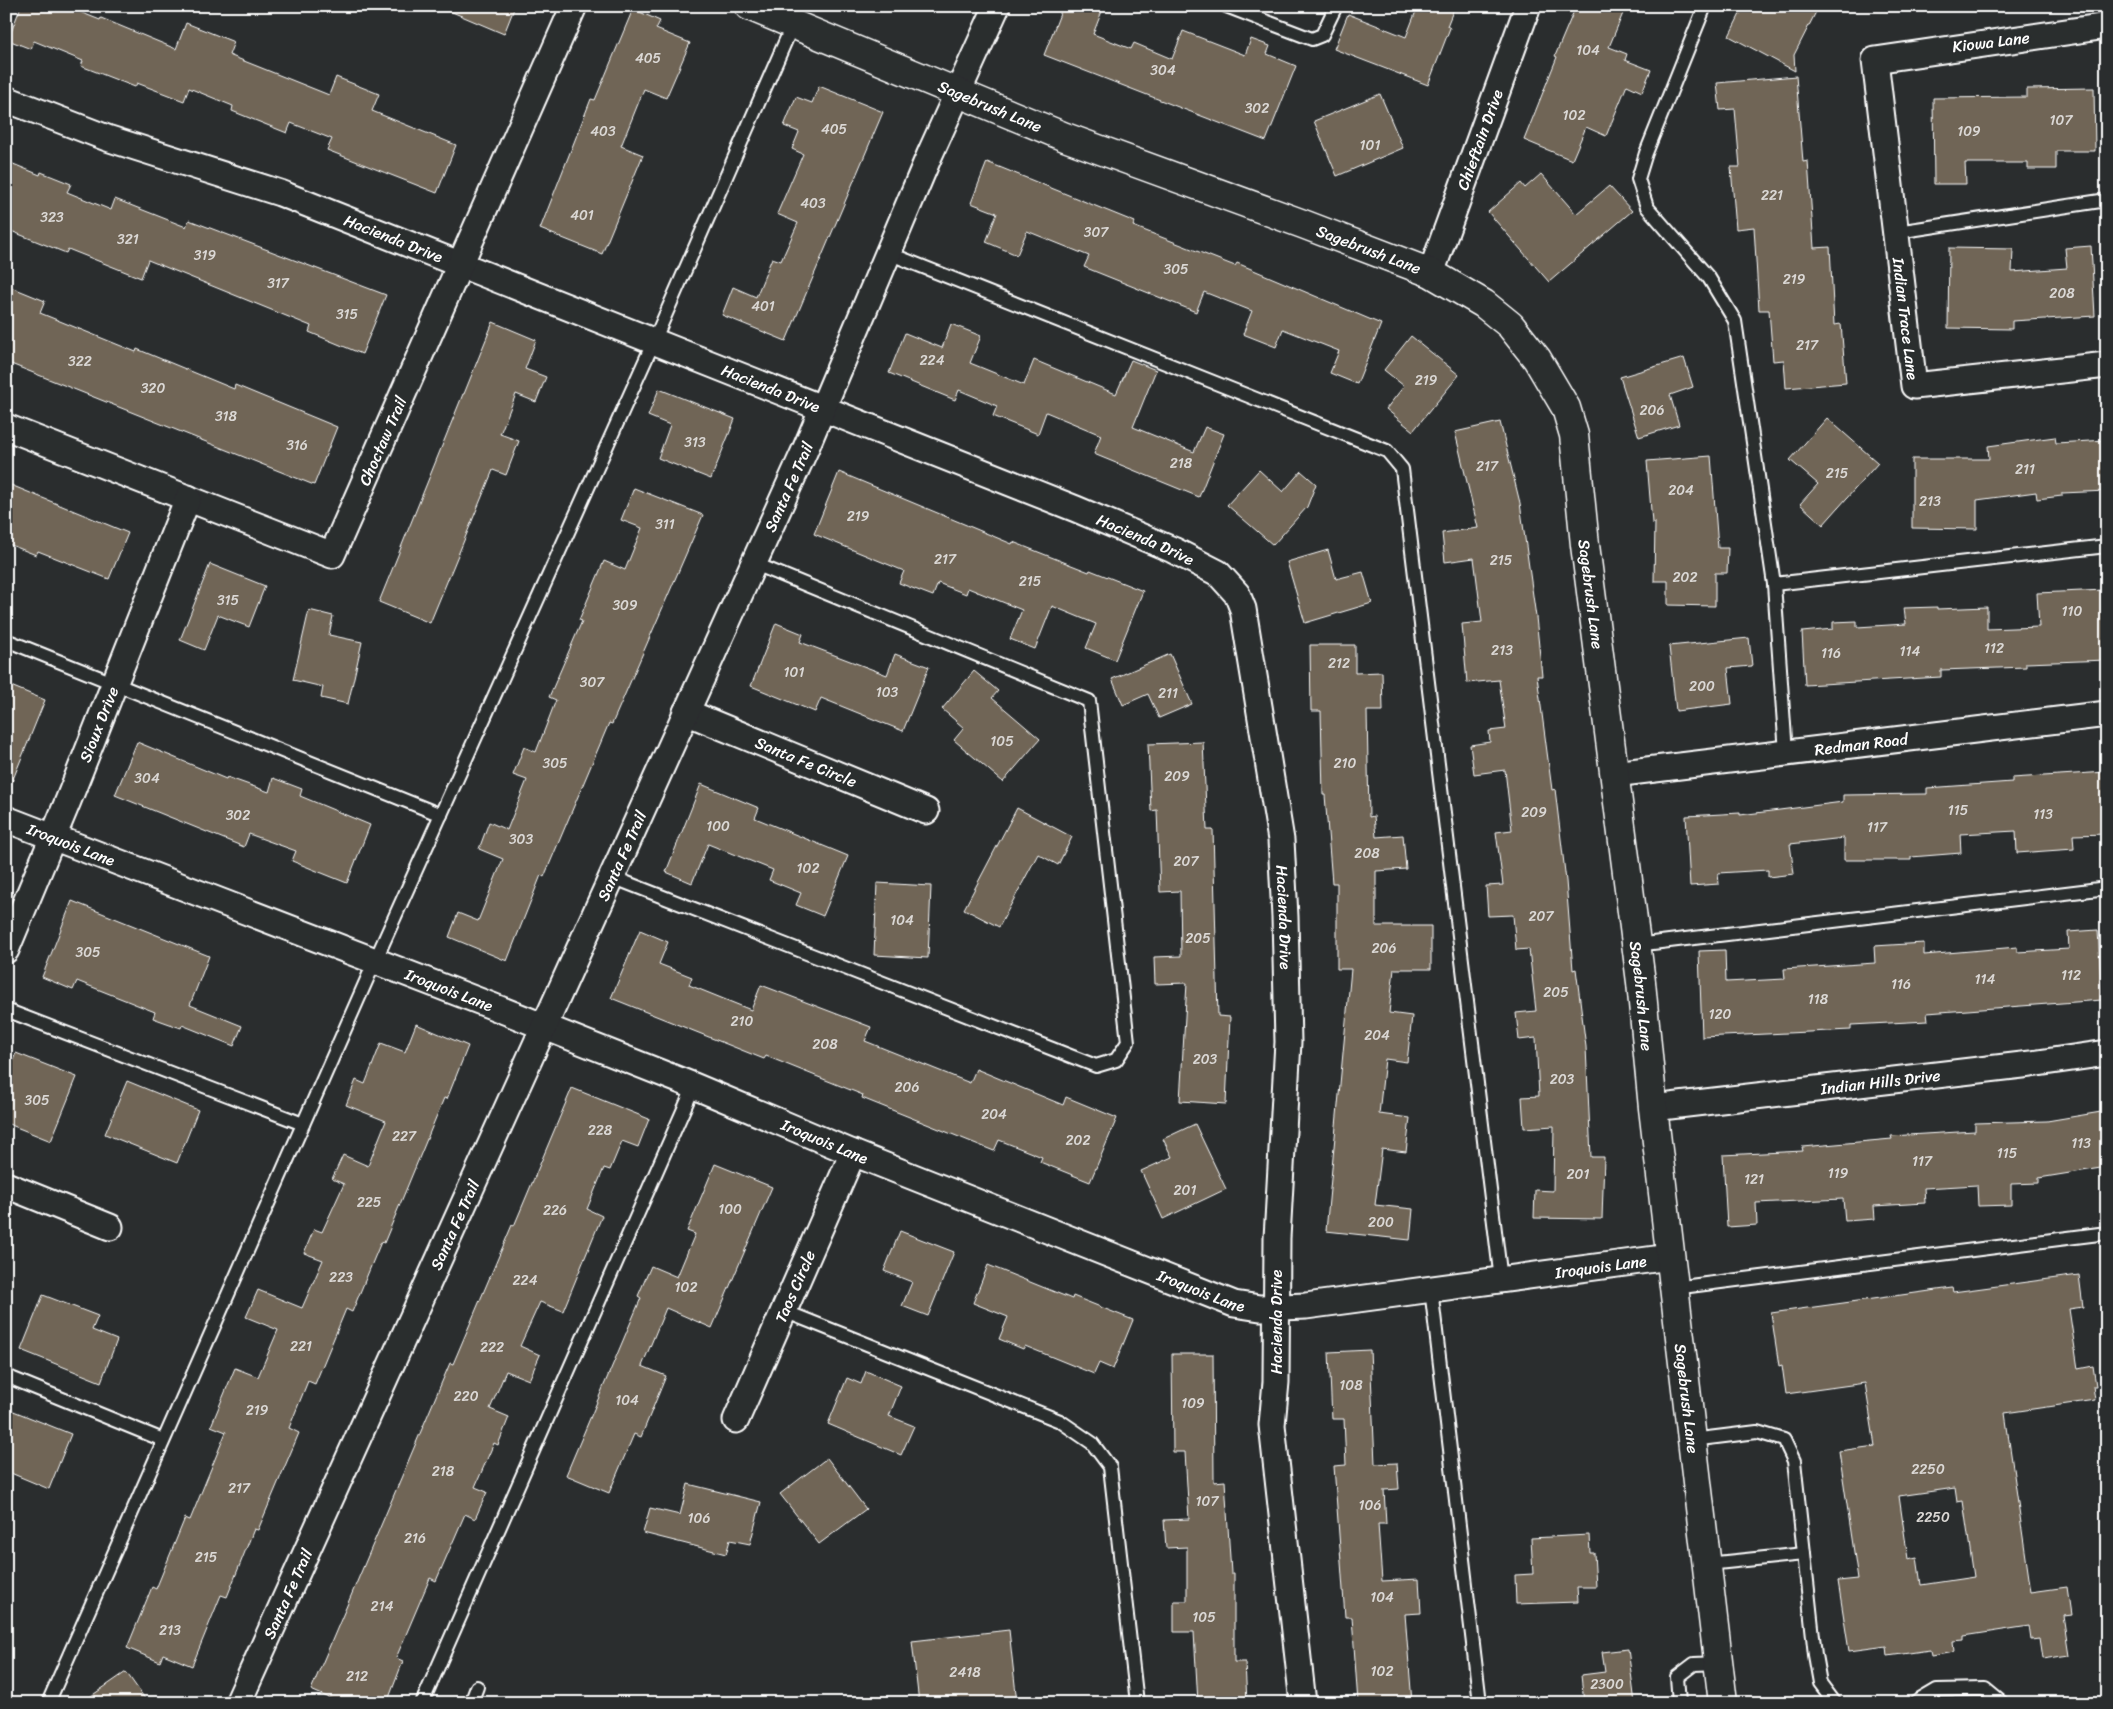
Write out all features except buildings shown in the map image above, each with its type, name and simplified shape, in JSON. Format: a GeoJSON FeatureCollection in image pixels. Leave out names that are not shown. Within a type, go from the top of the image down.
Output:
{"type":"FeatureCollection","features":[{"type":"Feature","properties":{"kind":"street","name":"Choctaw Trail"},"geometry":{"type":"LineString","coordinates":[[6,427],[332,555],[574,6]]}},
{"type":"Feature","properties":{"kind":"street","name":"Sagebrush Lane"},"geometry":{"type":"LineString","coordinates":[[749,6],[1065,137],[1432,273],[1484,304],[1510,326],[1537,359],[1566,408],[1574,435],[1585,545],[1636,945],[1670,1257],[1724,1703]]}},
{"type":"Feature","properties":{"kind":"street","name":"Santa Fe Trail"},"geometry":{"type":"LineString","coordinates":[[238,1703],[805,450],[930,154],[996,6]]}},
{"type":"Feature","properties":{"kind":"street","name":"Chieftain Drive"},"geometry":{"type":"LineString","coordinates":[[1432,273],[1528,6]]}},
{"type":"Feature","properties":{"kind":"street","name":"Kiowa Lane"},"geometry":{"type":"LineString","coordinates":[[1875,60],[2107,26]]}},
{"type":"Feature","properties":{"kind":"street","name":"Indian Trace Lane"},"geometry":{"type":"LineString","coordinates":[[1875,60],[1914,386],[2107,365]]}},
{"type":"Feature","properties":{"kind":"street","name":"Hacienda Drive"},"geometry":{"type":"LineString","coordinates":[[6,99],[107,138],[280,193],[1076,509],[1173,550],[1218,573],[1237,594],[1243,609],[1282,840],[1288,1042],[1277,1238],[1276,1382],[1272,1425],[1303,1703]]}},
{"type":"Feature","properties":{"kind":"street","name":"Sioux Drive"},"geometry":{"type":"LineString","coordinates":[[6,950],[188,498]]}},
{"type":"Feature","properties":{"kind":"street","name":"Santa Fe Circle"},"geometry":{"type":"LineString","coordinates":[[686,712],[926,811]]}},
{"type":"Feature","properties":{"kind":"street","name":"Redman Road"},"geometry":{"type":"LineString","coordinates":[[1614,774],[2107,714]]}},
{"type":"Feature","properties":{"kind":"street","name":"Iroquois Lane"},"geometry":{"type":"LineString","coordinates":[[6,819],[694,1086],[853,1153],[1234,1304],[1260,1308],[1306,1306],[1670,1257]]}},
{"type":"Feature","properties":{"kind":"street","name":"Indian Hills Drive"},"geometry":{"type":"LineString","coordinates":[[1653,1108],[2031,1064],[2107,1053]]}},
{"type":"Feature","properties":{"kind":"street","name":"Taos Circle"},"geometry":{"type":"LineString","coordinates":[[736,1420],[853,1153]]}},
{"type":"Feature","properties":{"kind":"street"},"geometry":{"type":"LineString","coordinates":[[6,1185],[110,1227]]}},
{"type":"Feature","properties":{"kind":"lane"},"geometry":{"type":"LineString","coordinates":[[1226,6],[1312,39],[1322,35],[1336,6]]}},
{"type":"Feature","properties":{"kind":"lane"},"geometry":{"type":"LineString","coordinates":[[1705,6],[1646,153],[1638,179],[1647,207],[1709,278],[1735,321],[1774,584],[1786,753]]}},
{"type":"Feature","properties":{"kind":"lane"},"geometry":{"type":"LineString","coordinates":[[48,1703],[440,814],[654,341],[793,24]]}},
{"type":"Feature","properties":{"kind":"lane"},"geometry":{"type":"LineString","coordinates":[[1897,232],[2107,200]]}},
{"type":"Feature","properties":{"kind":"lane"},"geometry":{"type":"LineString","coordinates":[[888,253],[1379,447],[1387,451],[1402,469],[1500,1280]]}},
{"type":"Feature","properties":{"kind":"lane"},"geometry":{"type":"LineString","coordinates":[[1774,584],[2107,546]]}},
{"type":"Feature","properties":{"kind":"lane"},"geometry":{"type":"LineString","coordinates":[[612,877],[1096,1066],[1116,1060],[1128,1042],[1089,701],[753,563]]}},
{"type":"Feature","properties":{"kind":"lane"},"geometry":{"type":"LineString","coordinates":[[6,640],[440,814]]}},
{"type":"Feature","properties":{"kind":"lane"},"geometry":{"type":"LineString","coordinates":[[1636,945],[2107,888]]}},
{"type":"Feature","properties":{"kind":"lane"},"geometry":{"type":"LineString","coordinates":[[6,1010],[303,1124]]}},
{"type":"Feature","properties":{"kind":"lane"},"geometry":{"type":"LineString","coordinates":[[422,1703],[694,1086]]}},
{"type":"Feature","properties":{"kind":"lane"},"geometry":{"type":"LineString","coordinates":[[1674,1288],[2107,1233]]}},
{"type":"Feature","properties":{"kind":"lane"},"geometry":{"type":"LineString","coordinates":[[1431,1289],[1480,1703]]}},
{"type":"Feature","properties":{"kind":"lane"},"geometry":{"type":"LineString","coordinates":[[784,1311],[1060,1421],[1092,1443],[1110,1467],[1137,1703]]}},
{"type":"Feature","properties":{"kind":"lane"},"geometry":{"type":"LineString","coordinates":[[6,1376],[163,1440]]}},
{"type":"Feature","properties":{"kind":"lane"},"geometry":{"type":"LineString","coordinates":[[1692,1440],[1757,1432],[1784,1440],[1794,1461],[1820,1683],[1835,1703]]}},
{"type":"Feature","properties":{"kind":"lane"},"geometry":{"type":"LineString","coordinates":[[1707,1564],[1804,1554]]}},
{"type":"Feature","properties":{"kind":"lane"},"geometry":{"type":"LineString","coordinates":[[1680,1703],[1677,1677],[1694,1664],[1719,1662]]}},
{"type":"Feature","properties":{"kind":"lane"},"geometry":{"type":"LineString","coordinates":[[471,1703],[477,1687]]}},
{"type":"Feature","properties":{"kind":"lane"},"geometry":{"type":"LineString","coordinates":[[1915,1703],[1937,1690],[1985,1689],[2002,1703]]}}]}
